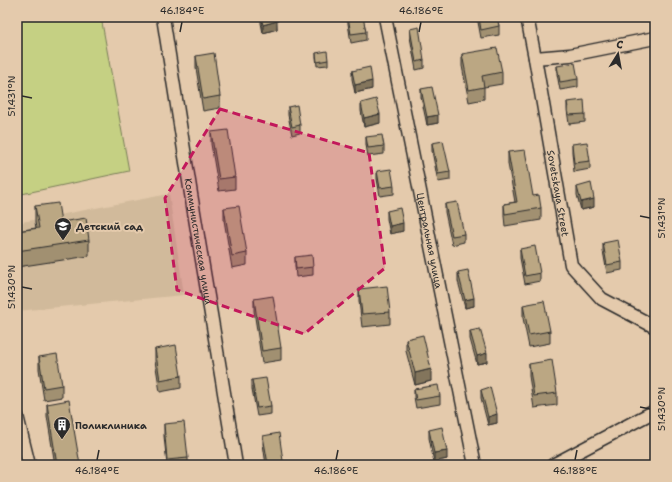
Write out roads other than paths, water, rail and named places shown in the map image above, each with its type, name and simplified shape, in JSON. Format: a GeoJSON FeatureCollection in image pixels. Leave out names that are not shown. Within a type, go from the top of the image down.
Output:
{"type":"FeatureCollection","features":[{"type":"Feature","properties":{"kind":"street","name":"Коммунистическая улица"},"geometry":{"type":"LineString","coordinates":[[163,17],[193,210],[236,465]]}},
{"type":"Feature","properties":{"kind":"street","name":"Центральная улица"},"geometry":{"type":"LineString","coordinates":[[385,17],[475,465]]}},
{"type":"Feature","properties":{"kind":"street","name":"Sovetskaya Street"},"geometry":{"type":"LineString","coordinates":[[527,17],[571,265],[602,299],[655,327]]}},
{"type":"Feature","properties":{"kind":"street"},"geometry":{"type":"LineString","coordinates":[[535,58],[570,55],[655,38]]}},
{"type":"Feature","properties":{"kind":"street"},"geometry":{"type":"LineString","coordinates":[[553,465],[655,411]]}},
{"type":"Feature","properties":{"kind":"street"},"geometry":{"type":"LineString","coordinates":[[17,416],[29,465]]}},
{"type":"Feature","properties":{"kind":"place","name":"Детский сад"},"geometry":{"type":"Point","coordinates":[63,241]}},
{"type":"Feature","properties":{"kind":"place","name":"Поликлиника"},"geometry":{"type":"Point","coordinates":[62,440]}}]}
